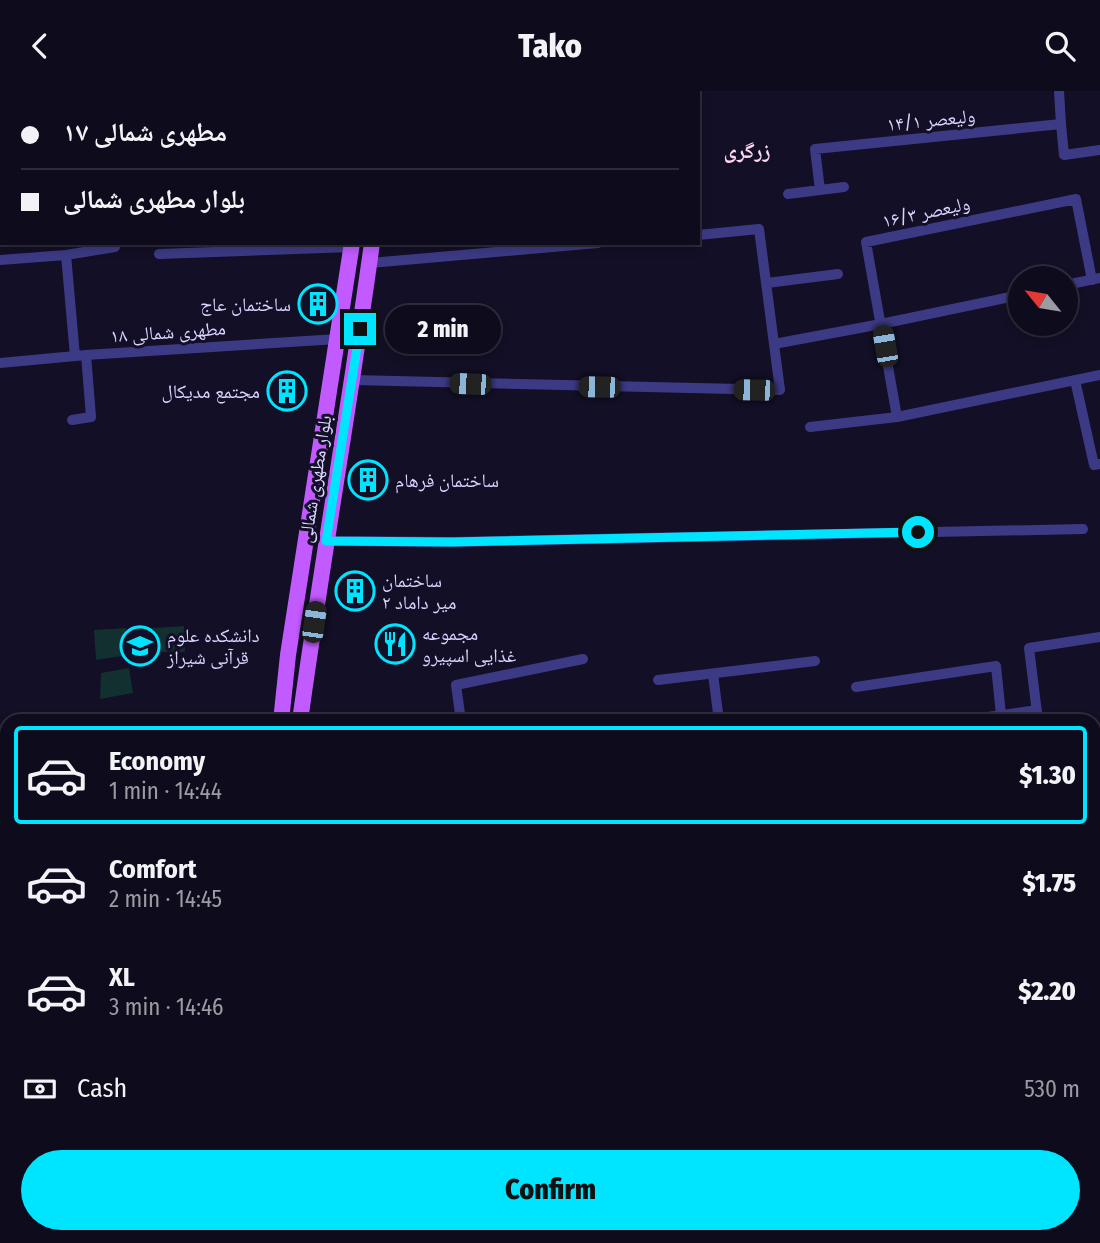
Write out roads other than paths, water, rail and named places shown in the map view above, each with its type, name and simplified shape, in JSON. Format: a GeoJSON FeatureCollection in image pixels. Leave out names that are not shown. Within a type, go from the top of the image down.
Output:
{"type":"FeatureCollection","features":[{"type":"Feature","properties":{"kind":"main road","name":"بلوار مطهرى شمالى"},"geometry":{"type":"LineString","coordinates":[[282,714],[288,655],[352,245]]}},
{"type":"Feature","properties":{"kind":"main road","name":"بلوار مطهرى شمالى"},"geometry":{"type":"LineString","coordinates":[[301,714],[372,245]]}},
{"type":"Feature","properties":{"kind":"street"},"geometry":{"type":"LineString","coordinates":[[1059,91],[1064,155],[1100,150]]}},
{"type":"Feature","properties":{"kind":"street","name":"۱۴/۱ ولیعصر"},"geometry":{"type":"LineString","coordinates":[[820,190],[815,149],[1061,124]]}},
{"type":"Feature","properties":{"kind":"street"},"geometry":{"type":"LineString","coordinates":[[788,194],[844,187]]}},
{"type":"Feature","properties":{"kind":"street","name":"۱۶/۳ ولیعصر"},"geometry":{"type":"LineString","coordinates":[[881,324],[866,242],[1076,199],[1096,279]]}},
{"type":"Feature","properties":{"kind":"street"},"geometry":{"type":"LineString","coordinates":[[353,380],[780,390],[759,229],[700,235]]}},
{"type":"Feature","properties":{"kind":"street"},"geometry":{"type":"LineString","coordinates":[[159,254],[352,245]]}},
{"type":"Feature","properties":{"kind":"street"},"geometry":{"type":"LineString","coordinates":[[370,263],[575,245]]}},
{"type":"Feature","properties":{"kind":"street"},"geometry":{"type":"LineString","coordinates":[[0,260],[66,255],[115,247]]}},
{"type":"Feature","properties":{"kind":"street"},"geometry":{"type":"LineString","coordinates":[[66,255],[91,418],[72,420]]}},
{"type":"Feature","properties":{"kind":"street"},"geometry":{"type":"LineString","coordinates":[[767,283],[838,274]]}},
{"type":"Feature","properties":{"kind":"street"},"geometry":{"type":"LineString","coordinates":[[1078,283],[1096,279]]}},
{"type":"Feature","properties":{"kind":"street"},"geometry":{"type":"LineString","coordinates":[[774,344],[1008,298]]}},
{"type":"Feature","properties":{"kind":"street"},"geometry":{"type":"LineString","coordinates":[[881,324],[897,417]]}},
{"type":"Feature","properties":{"kind":"street","name":"۱۸ مطهری شمالی"},"geometry":{"type":"LineString","coordinates":[[0,363],[338,339]]}},
{"type":"Feature","properties":{"kind":"street"},"geometry":{"type":"LineString","coordinates":[[810,428],[897,417],[1100,375]]}},
{"type":"Feature","properties":{"kind":"street"},"geometry":{"type":"LineString","coordinates":[[1075,380],[1097,465]]}},
{"type":"Feature","properties":{"kind":"street"},"geometry":{"type":"LineString","coordinates":[[326,541],[452,542],[1083,529]]}},
{"type":"Feature","properties":{"kind":"street"},"geometry":{"type":"LineString","coordinates":[[1038,714],[1029,648],[1100,637]]}},
{"type":"Feature","properties":{"kind":"street"},"geometry":{"type":"LineString","coordinates":[[460,714],[456,685],[583,659]]}},
{"type":"Feature","properties":{"kind":"street"},"geometry":{"type":"LineString","coordinates":[[657,680],[815,661]]}},
{"type":"Feature","properties":{"kind":"street"},"geometry":{"type":"LineString","coordinates":[[856,687],[996,666],[1001,714]]}},
{"type":"Feature","properties":{"kind":"street"},"geometry":{"type":"LineString","coordinates":[[713,674],[718,714]]}},
{"type":"Feature","properties":{"kind":"place","name":"ساختمان عاج"},"geometry":{"type":"Point","coordinates":[318,304]}},
{"type":"Feature","properties":{"kind":"place","name":"مجتمع مدیکال"},"geometry":{"type":"Point","coordinates":[287,391]}},
{"type":"Feature","properties":{"kind":"place","name":"ساختمان فرهام"},"geometry":{"type":"Point","coordinates":[368,480]}},
{"type":"Feature","properties":{"kind":"place","name":"ساختمان میر داماد ۲"},"geometry":{"type":"Point","coordinates":[355,591]}},
{"type":"Feature","properties":{"kind":"place","name":"مجموعه غذایی اسپیرو"},"geometry":{"type":"Point","coordinates":[395,644]}},
{"type":"Feature","properties":{"kind":"place","name":"دانشکده علوم قرآنی شیراز"},"geometry":{"type":"Point","coordinates":[140,646]}},
{"type":"Feature","properties":{"kind":"district","name":"زرگری"},"geometry":{"type":"Point","coordinates":[747,151]}}]}
